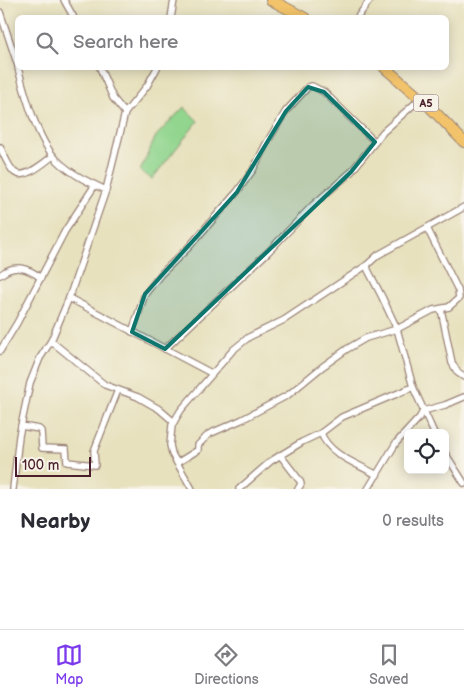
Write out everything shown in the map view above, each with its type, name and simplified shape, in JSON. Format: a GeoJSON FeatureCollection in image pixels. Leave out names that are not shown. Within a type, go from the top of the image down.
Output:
{"type":"FeatureCollection","features":[{"type":"Feature","properties":{"kind":"highway"},"geometry":{"type":"LineString","coordinates":[[271,0],[299,15]]}},
{"type":"Feature","properties":{"kind":"highway","name":"A5"},"geometry":{"type":"LineString","coordinates":[[387,70],[421,98],[464,142]]}},
{"type":"Feature","properties":{"kind":"street"},"geometry":{"type":"LineString","coordinates":[[64,0],[72,15]]}},
{"type":"Feature","properties":{"kind":"street"},"geometry":{"type":"LineString","coordinates":[[172,15],[174,0]]}},
{"type":"Feature","properties":{"kind":"street"},"geometry":{"type":"LineString","coordinates":[[358,15],[370,0]]}},
{"type":"Feature","properties":{"kind":"street"},"geometry":{"type":"LineString","coordinates":[[0,12],[15,57]]}},
{"type":"Feature","properties":{"kind":"street"},"geometry":{"type":"LineString","coordinates":[[19,70],[27,100],[41,135],[53,156],[68,169],[106,190]]}},
{"type":"Feature","properties":{"kind":"street"},"geometry":{"type":"LineString","coordinates":[[101,70],[113,98],[125,113]]}},
{"type":"Feature","properties":{"kind":"street"},"geometry":{"type":"LineString","coordinates":[[12,489],[21,426],[30,383],[40,358],[51,341],[69,298],[106,190],[125,113],[147,86],[157,70]]}},
{"type":"Feature","properties":{"kind":"street"},"geometry":{"type":"LineString","coordinates":[[132,332],[145,294],[161,274],[188,248],[237,192],[253,170],[286,111],[308,87],[312,86],[324,92],[375,142]]}},
{"type":"Feature","properties":{"kind":"street"},"geometry":{"type":"LineString","coordinates":[[165,349],[268,252],[313,205],[351,172],[384,132],[421,98]]}},
{"type":"Feature","properties":{"kind":"street"},"geometry":{"type":"LineString","coordinates":[[0,147],[13,170],[19,175],[24,175],[39,167],[53,156]]}},
{"type":"Feature","properties":{"kind":"street"},"geometry":{"type":"LineString","coordinates":[[0,351],[17,323],[65,230],[95,185]]}},
{"type":"Feature","properties":{"kind":"street"},"geometry":{"type":"LineString","coordinates":[[192,489],[172,454],[170,445],[174,422],[180,410],[233,350],[248,338],[284,320],[367,265],[378,255],[464,207]]}},
{"type":"Feature","properties":{"kind":"street"},"geometry":{"type":"LineString","coordinates":[[178,463],[198,450],[198,445],[209,434],[241,420],[288,395],[322,367],[366,338],[397,329],[433,310],[455,303],[459,295],[455,284],[427,228]]}},
{"type":"Feature","properties":{"kind":"street"},"geometry":{"type":"LineString","coordinates":[[367,265],[397,329],[413,387],[432,429]]}},
{"type":"Feature","properties":{"kind":"street"},"geometry":{"type":"LineString","coordinates":[[0,275],[19,268],[29,269],[41,278]]}},
{"type":"Feature","properties":{"kind":"street"},"geometry":{"type":"LineString","coordinates":[[69,298],[211,373]]}},
{"type":"Feature","properties":{"kind":"street"},"geometry":{"type":"LineString","coordinates":[[441,309],[452,362],[458,374],[464,377]]}},
{"type":"Feature","properties":{"kind":"street"},"geometry":{"type":"LineString","coordinates":[[51,341],[95,379],[105,385],[148,402],[174,422]]}},
{"type":"Feature","properties":{"kind":"street"},"geometry":{"type":"LineString","coordinates":[[240,489],[271,461],[321,433],[342,417],[413,387]]}},
{"type":"Feature","properties":{"kind":"street"},"geometry":{"type":"LineString","coordinates":[[21,426],[39,428],[41,431],[42,448],[66,449],[66,462],[95,465],[94,451],[118,390]]}},
{"type":"Feature","properties":{"kind":"street"},"geometry":{"type":"LineString","coordinates":[[423,411],[445,406],[464,397]]}},
{"type":"Feature","properties":{"kind":"street"},"geometry":{"type":"LineString","coordinates":[[368,489],[396,444],[420,418],[423,411]]}},
{"type":"Feature","properties":{"kind":"street"},"geometry":{"type":"LineString","coordinates":[[321,433],[327,446],[377,475]]}},
{"type":"Feature","properties":{"kind":"street"},"geometry":{"type":"LineString","coordinates":[[280,455],[300,481],[301,484],[298,489]]}},
{"type":"Feature","properties":{"kind":"street"},"geometry":{"type":"LineString","coordinates":[[449,459],[464,483]]}},
{"type":"Feature","properties":{"kind":"highlighted area"},"geometry":{"type":"Polygon","coordinates":[[[308,87],[324,92],[375,142],[351,172],[165,349],[132,332],[145,294],[237,192],[286,111],[308,87]]]}},
{"type":"Feature","properties":{"kind":"green space"},"geometry":{"type":"Polygon","coordinates":[[[184,107],[198,121],[152,179],[140,171],[156,136],[184,107]]]}}]}
